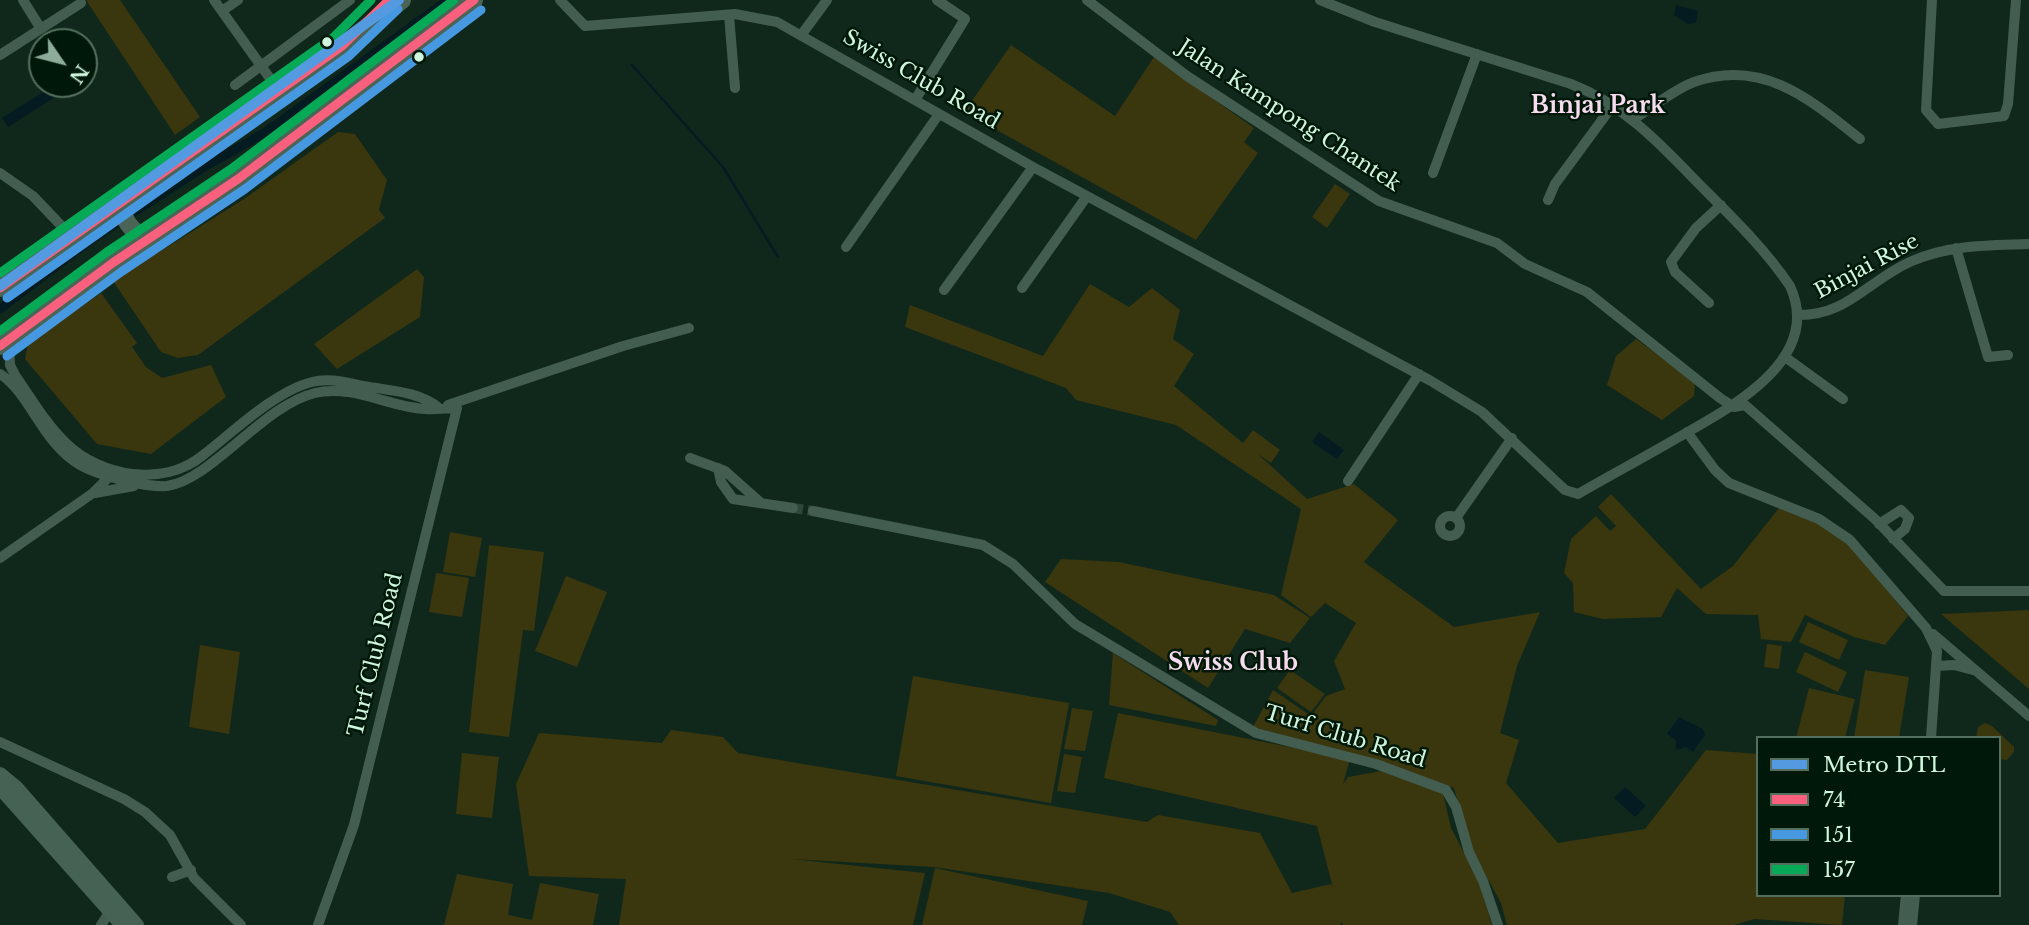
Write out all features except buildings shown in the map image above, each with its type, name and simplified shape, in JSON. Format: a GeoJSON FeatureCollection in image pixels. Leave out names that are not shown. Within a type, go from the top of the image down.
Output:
{"type":"FeatureCollection","features":[{"type":"Feature","properties":{"kind":"highway"},"geometry":{"type":"LineString","coordinates":[[342,46],[389,0]]}},
{"type":"Feature","properties":{"kind":"highway"},"geometry":{"type":"LineString","coordinates":[[0,288],[72,237],[119,219],[279,91],[402,0]]}},
{"type":"Feature","properties":{"kind":"highway"},"geometry":{"type":"LineString","coordinates":[[4,343],[114,262],[239,179],[474,0]]}},
{"type":"Feature","properties":{"kind":"highway"},"geometry":{"type":"LineString","coordinates":[[119,219],[144,237],[239,179]]}},
{"type":"Feature","properties":{"kind":"highway"},"geometry":{"type":"LineString","coordinates":[[114,262],[125,249],[119,219]]}},
{"type":"Feature","properties":{"kind":"main road"},"geometry":{"type":"LineString","coordinates":[[0,774],[113,916],[137,925]]}},
{"type":"Feature","properties":{"kind":"main road"},"geometry":{"type":"LineString","coordinates":[[0,788],[41,824]]}},
{"type":"Feature","properties":{"kind":"street"},"geometry":{"type":"LineString","coordinates":[[23,0],[40,28]]}},
{"type":"Feature","properties":{"kind":"street"},"geometry":{"type":"LineString","coordinates":[[214,0],[279,91]]}},
{"type":"Feature","properties":{"kind":"street"},"geometry":{"type":"LineString","coordinates":[[222,11],[238,0]]}},
{"type":"Feature","properties":{"kind":"street"},"geometry":{"type":"LineString","coordinates":[[235,85],[350,0]]}},
{"type":"Feature","properties":{"kind":"street","name":"Swiss Club Road"},"geometry":{"type":"LineString","coordinates":[[560,0],[585,26],[729,15],[777,22],[802,34],[1033,167],[1419,374],[1482,412],[1565,490],[1578,494],[1687,432]]}},
{"type":"Feature","properties":{"kind":"street"},"geometry":{"type":"LineString","coordinates":[[802,34],[827,0]]}},
{"type":"Feature","properties":{"kind":"street"},"geometry":{"type":"LineString","coordinates":[[915,100],[965,19],[937,0]]}},
{"type":"Feature","properties":{"kind":"street","name":"Jalan Kampong Chantek"},"geometry":{"type":"LineString","coordinates":[[1087,0],[1187,76],[1370,196],[1412,215],[1497,243],[1525,264],[1587,292],[1734,407],[1745,405],[1879,524],[1944,591],[2029,591]]}},
{"type":"Feature","properties":{"kind":"street"},"geometry":{"type":"LineString","coordinates":[[1320,0],[1352,14],[1598,95],[1634,119],[1721,205],[1774,263],[1796,299],[1794,336],[1785,357],[1734,407],[1687,432],[1715,470],[1729,483],[1747,493],[1819,519],[1850,540],[1926,628],[1934,640],[1937,666],[1930,736]]}},
{"type":"Feature","properties":{"kind":"street"},"geometry":{"type":"LineString","coordinates":[[1919,0],[1932,1],[1926,110],[1938,124],[2004,116],[2008,104],[2017,0]]}},
{"type":"Feature","properties":{"kind":"street"},"geometry":{"type":"LineString","coordinates":[[43,28],[81,3]]}},
{"type":"Feature","properties":{"kind":"street"},"geometry":{"type":"LineString","coordinates":[[729,15],[734,88]]}},
{"type":"Feature","properties":{"kind":"street"},"geometry":{"type":"LineString","coordinates":[[0,55],[28,37]]}},
{"type":"Feature","properties":{"kind":"street"},"geometry":{"type":"LineString","coordinates":[[1433,173],[1477,54]]}},
{"type":"Feature","properties":{"kind":"street"},"geometry":{"type":"LineString","coordinates":[[1634,119],[1693,83],[1741,74],[1776,83],[1806,97],[1860,139]]}},
{"type":"Feature","properties":{"kind":"street"},"geometry":{"type":"LineString","coordinates":[[1548,200],[1612,105]]}},
{"type":"Feature","properties":{"kind":"street"},"geometry":{"type":"LineString","coordinates":[[846,247],[939,114]]}},
{"type":"Feature","properties":{"kind":"street"},"geometry":{"type":"LineString","coordinates":[[944,290],[1033,167]]}},
{"type":"Feature","properties":{"kind":"street"},"geometry":{"type":"LineString","coordinates":[[0,173],[33,196],[72,237]]}},
{"type":"Feature","properties":{"kind":"street"},"geometry":{"type":"LineString","coordinates":[[1022,288],[1087,196]]}},
{"type":"Feature","properties":{"kind":"street"},"geometry":{"type":"LineString","coordinates":[[1709,303],[1675,272],[1671,262],[1689,236],[1721,205]]}},
{"type":"Feature","properties":{"kind":"street","name":"Binjai Rise"},"geometry":{"type":"LineString","coordinates":[[1797,315],[1830,312],[1909,262],[1955,248],[2029,244]]}},
{"type":"Feature","properties":{"kind":"street"},"geometry":{"type":"LineString","coordinates":[[1955,248],[1988,357],[2008,355]]}},
{"type":"Feature","properties":{"kind":"street"},"geometry":{"type":"LineString","coordinates":[[0,374],[54,444],[82,466],[113,473],[156,476],[177,471],[288,393],[311,382],[338,381],[425,409],[439,408],[623,346],[689,327]]}},
{"type":"Feature","properties":{"kind":"street"},"geometry":{"type":"LineString","coordinates":[[4,343],[10,365],[56,431],[78,452],[140,485]]}},
{"type":"Feature","properties":{"kind":"street"},"geometry":{"type":"LineString","coordinates":[[1785,357],[1843,399]]}},
{"type":"Feature","properties":{"kind":"street"},"geometry":{"type":"LineString","coordinates":[[1348,481],[1419,374]]}},
{"type":"Feature","properties":{"kind":"street"},"geometry":{"type":"LineString","coordinates":[[93,493],[140,485],[168,485],[190,477],[260,423],[290,404],[315,393],[343,392],[397,398]]}},
{"type":"Feature","properties":{"kind":"street","name":"Turf Club Road"},"geometry":{"type":"LineString","coordinates":[[318,925],[354,825],[457,408],[439,408]]}},
{"type":"Feature","properties":{"kind":"street"},"geometry":{"type":"LineString","coordinates":[[1456,518],[1512,438]]}},
{"type":"Feature","properties":{"kind":"street"},"geometry":{"type":"LineString","coordinates":[[690,458],[718,468],[762,503]]}},
{"type":"Feature","properties":{"kind":"street"},"geometry":{"type":"LineString","coordinates":[[718,468],[726,492],[733,499],[793,508]]}},
{"type":"Feature","properties":{"kind":"street"},"geometry":{"type":"LineString","coordinates":[[0,558],[93,493],[113,473]]}},
{"type":"Feature","properties":{"kind":"street"},"geometry":{"type":"LineString","coordinates":[[736,482],[739,499]]}},
{"type":"Feature","properties":{"kind":"street"},"geometry":{"type":"LineString","coordinates":[[1879,524],[1901,510],[1908,516],[1905,530],[1894,539]]}},
{"type":"Feature","properties":{"kind":"street","name":"Turf Club Road"},"geometry":{"type":"LineString","coordinates":[[813,511],[983,545],[1013,564],[1075,624],[1256,733],[1376,764],[1446,790],[1456,807],[1498,925]]}},
{"type":"Feature","properties":{"kind":"street"},"geometry":{"type":"LineString","coordinates":[[1926,628],[2029,716]]}},
{"type":"Feature","properties":{"kind":"street"},"geometry":{"type":"LineString","coordinates":[[1937,666],[1954,665],[1976,671]]}},
{"type":"Feature","properties":{"kind":"street"},"geometry":{"type":"LineString","coordinates":[[0,742],[90,782],[145,812],[170,835],[208,895],[241,925]]}},
{"type":"Feature","properties":{"kind":"street"},"geometry":{"type":"LineString","coordinates":[[172,877],[191,870]]}},
{"type":"Feature","properties":{"kind":"street"},"geometry":{"type":"LineString","coordinates":[[1903,925],[1906,897]]}},
{"type":"Feature","properties":{"kind":"street"},"geometry":{"type":"LineString","coordinates":[[1912,925],[1915,897]]}},
{"type":"Feature","properties":{"kind":"shaded area"},"geometry":{"type":"Polygon","coordinates":[[[86,0],[120,0],[200,117],[175,135],[86,0]]]}},
{"type":"Feature","properties":{"kind":"shaded area"},"geometry":{"type":"Polygon","coordinates":[[[1011,45],[1115,116],[1154,57],[1254,128],[1244,142],[1258,153],[1196,240],[964,112],[1011,45]]]}},
{"type":"Feature","properties":{"kind":"shaded area"},"geometry":{"type":"Polygon","coordinates":[[[338,132],[355,134],[387,180],[379,210],[385,218],[198,355],[178,358],[161,352],[113,281],[244,199],[338,132]]]}},
{"type":"Feature","properties":{"kind":"shaded area"},"geometry":{"type":"Polygon","coordinates":[[[1335,184],[1350,194],[1327,228],[1312,217],[1335,184]]]}},
{"type":"Feature","properties":{"kind":"shaded area"},"geometry":{"type":"Polygon","coordinates":[[[417,269],[424,277],[420,317],[337,369],[314,344],[417,269]]]}},
{"type":"Feature","properties":{"kind":"shaded area"},"geometry":{"type":"Polygon","coordinates":[[[1090,284],[1129,307],[1152,288],[1180,310],[1173,339],[1194,354],[1174,386],[1243,443],[1253,430],[1280,450],[1271,463],[1258,454],[1307,499],[1354,484],[1398,520],[1364,562],[1454,627],[1540,612],[1517,666],[1500,733],[1519,740],[1506,783],[1558,843],[1645,829],[1706,750],[1756,754],[1756,897],[1845,897],[1842,925],[1754,919],[1734,925],[1507,925],[1501,903],[1470,846],[1454,788],[1392,766],[1253,727],[1273,690],[1311,716],[1326,696],[1345,689],[1334,661],[1356,623],[1325,603],[1311,617],[1281,595],[1301,509],[1176,425],[1076,400],[1066,388],[905,327],[910,305],[1043,356],[1090,284]]]}},
{"type":"Feature","properties":{"kind":"shaded area"},"geometry":{"type":"Polygon","coordinates":[[[101,293],[137,343],[132,347],[146,367],[162,378],[211,365],[226,397],[151,454],[97,444],[25,359],[28,344],[101,293]]]}},
{"type":"Feature","properties":{"kind":"shaded area"},"geometry":{"type":"Polygon","coordinates":[[[1636,339],[1695,382],[1694,396],[1662,420],[1607,385],[1616,356],[1636,339]]]}},
{"type":"Feature","properties":{"kind":"shaded area"},"geometry":{"type":"Polygon","coordinates":[[[1611,494],[1701,589],[1733,566],[1779,508],[1823,525],[1853,548],[1908,616],[1885,645],[1854,637],[1805,615],[1791,642],[1761,639],[1758,615],[1706,614],[1677,588],[1661,617],[1603,619],[1574,612],[1573,583],[1564,573],[1571,539],[1596,516],[1610,531],[1616,526],[1598,507],[1611,494]]]}},
{"type":"Feature","properties":{"kind":"shaded area"},"geometry":{"type":"Polygon","coordinates":[[[450,532],[482,538],[475,577],[443,572],[450,532]]]}},
{"type":"Feature","properties":{"kind":"shaded area"},"geometry":{"type":"Polygon","coordinates":[[[489,545],[544,552],[534,631],[523,630],[509,737],[469,732],[489,545]]]}},
{"type":"Feature","properties":{"kind":"shaded area"},"geometry":{"type":"Polygon","coordinates":[[[1061,559],[1119,562],[1274,595],[1310,618],[1290,643],[1245,629],[1208,688],[1045,582],[1061,559]]]}},
{"type":"Feature","properties":{"kind":"shaded area"},"geometry":{"type":"Polygon","coordinates":[[[436,573],[469,578],[462,617],[429,612],[436,573]]]}},
{"type":"Feature","properties":{"kind":"shaded area"},"geometry":{"type":"Polygon","coordinates":[[[566,576],[607,592],[577,667],[535,651],[566,576]]]}},
{"type":"Feature","properties":{"kind":"shaded area"},"geometry":{"type":"Polygon","coordinates":[[[2029,610],[2029,689],[1941,614],[2029,610]]]}},
{"type":"Feature","properties":{"kind":"shaded area"},"geometry":{"type":"Polygon","coordinates":[[[1808,622],[1848,640],[1839,660],[1799,642],[1808,622]]]}},
{"type":"Feature","properties":{"kind":"shaded area"},"geometry":{"type":"Polygon","coordinates":[[[1767,644],[1782,646],[1779,669],[1764,667],[1767,644]]]}},
{"type":"Feature","properties":{"kind":"shaded area"},"geometry":{"type":"Polygon","coordinates":[[[200,645],[240,652],[229,734],[189,727],[200,645]]]}},
{"type":"Feature","properties":{"kind":"shaded area"},"geometry":{"type":"Polygon","coordinates":[[[1805,652],[1847,672],[1838,692],[1796,672],[1805,652]]]}},
{"type":"Feature","properties":{"kind":"shaded area"},"geometry":{"type":"Polygon","coordinates":[[[1113,653],[1218,720],[1216,726],[1109,705],[1113,653]]]}},
{"type":"Feature","properties":{"kind":"shaded area"},"geometry":{"type":"Polygon","coordinates":[[[1290,670],[1325,694],[1311,712],[1277,688],[1290,670]]]}},
{"type":"Feature","properties":{"kind":"shaded area"},"geometry":{"type":"Polygon","coordinates":[[[1865,670],[1909,677],[1899,736],[1854,736],[1865,670]]]}},
{"type":"Feature","properties":{"kind":"shaded area"},"geometry":{"type":"Polygon","coordinates":[[[913,676],[1069,703],[1051,803],[896,776],[913,676]]]}},
{"type":"Feature","properties":{"kind":"shaded area"},"geometry":{"type":"Polygon","coordinates":[[[1809,688],[1855,699],[1846,736],[1797,736],[1809,688]]]}},
{"type":"Feature","properties":{"kind":"shaded area"},"geometry":{"type":"Polygon","coordinates":[[[1072,708],[1093,711],[1085,751],[1064,749],[1072,708]]]}},
{"type":"Feature","properties":{"kind":"shaded area"},"geometry":{"type":"Polygon","coordinates":[[[1118,713],[1350,759],[1343,784],[1348,777],[1381,771],[1443,793],[1451,828],[1478,879],[1492,925],[1343,925],[1342,921],[1340,925],[1179,925],[1170,912],[1109,893],[934,867],[791,859],[925,873],[913,925],[619,925],[626,879],[529,876],[516,784],[539,733],[662,743],[671,730],[723,737],[738,753],[1147,822],[1158,815],[1260,833],[1292,893],[1331,884],[1333,888],[1317,826],[1104,778],[1118,713]]]}},
{"type":"Feature","properties":{"kind":"shaded area"},"geometry":{"type":"Polygon","coordinates":[[[1985,723],[1992,726],[2014,747],[2014,752],[2007,760],[2001,759],[2001,736],[1976,736],[1978,727],[1985,723]]]}},
{"type":"Feature","properties":{"kind":"shaded area"},"geometry":{"type":"Polygon","coordinates":[[[462,753],[499,757],[492,818],[456,814],[462,753]]]}},
{"type":"Feature","properties":{"kind":"shaded area"},"geometry":{"type":"Polygon","coordinates":[[[1064,754],[1082,757],[1075,793],[1057,791],[1064,754]]]}},
{"type":"Feature","properties":{"kind":"shaded area"},"geometry":{"type":"Polygon","coordinates":[[[935,868],[1088,901],[1082,925],[922,925],[935,868]]]}},
{"type":"Feature","properties":{"kind":"shaded area"},"geometry":{"type":"Polygon","coordinates":[[[457,874],[513,884],[508,915],[532,920],[540,883],[599,894],[593,925],[444,925],[457,874]]]}},
{"type":"Feature","properties":{"kind":"water"},"geometry":{"type":"Polygon","coordinates":[[[1676,5],[1698,11],[1696,23],[1688,24],[1674,15],[1676,5]]]}},
{"type":"Feature","properties":{"kind":"water"},"geometry":{"type":"Polygon","coordinates":[[[34,98],[54,98],[8,127],[2,118],[34,98]]]}},
{"type":"Feature","properties":{"kind":"water"},"geometry":{"type":"Polygon","coordinates":[[[1319,432],[1344,450],[1337,459],[1312,442],[1319,432]]]}},
{"type":"Feature","properties":{"kind":"water"},"geometry":{"type":"Polygon","coordinates":[[[1679,717],[1703,729],[1705,735],[1693,752],[1686,747],[1676,750],[1676,740],[1667,734],[1679,717]]]}},
{"type":"Feature","properties":{"kind":"water"},"geometry":{"type":"Polygon","coordinates":[[[1625,787],[1646,806],[1635,817],[1614,798],[1625,787]]]}},
{"type":"Feature","properties":{"kind":"waterway"},"geometry":{"type":"LineString","coordinates":[[0,309],[91,240],[204,167],[266,132],[448,0]]}},
{"type":"Feature","properties":{"kind":"waterway"},"geometry":{"type":"LineString","coordinates":[[632,65],[723,167],[778,257]]}},
{"type":"Feature","properties":{"kind":"tunnel"},"geometry":{"type":"LineString","coordinates":[[793,508],[813,511]]}},
{"type":"Feature","properties":{"kind":"metro line","name":"DTL"},"geometry":{"type":"LineString","coordinates":[[0,286],[399,0]]}},
{"type":"Feature","properties":{"kind":"transit line","name":"157"},"geometry":{"type":"LineString","coordinates":[[0,273],[334,37],[371,0]]}},
{"type":"Feature","properties":{"kind":"transit line","name":"74"},"geometry":{"type":"LineString","coordinates":[[0,288],[342,46],[389,0]]}},
{"type":"Feature","properties":{"kind":"transit line","name":"157"},"geometry":{"type":"LineString","coordinates":[[0,331],[107,252],[231,169],[454,0]]}},
{"type":"Feature","properties":{"kind":"transit line","name":"74"},"geometry":{"type":"LineString","coordinates":[[0,346],[114,262],[238,179],[474,0]]}},
{"type":"Feature","properties":{"kind":"transit line","name":"151"},"geometry":{"type":"LineString","coordinates":[[7,298],[349,56],[398,9]]}},
{"type":"Feature","properties":{"kind":"transit line","name":"151"},"geometry":{"type":"LineString","coordinates":[[7,356],[121,272],[245,189],[481,10]]}},
{"type":"Feature","properties":{"kind":"district","name":"Binjai Park"},"geometry":{"type":"Point","coordinates":[1598,107]}},
{"type":"Feature","properties":{"kind":"district","name":"Swiss Club"},"geometry":{"type":"Point","coordinates":[1233,664]}}]}
